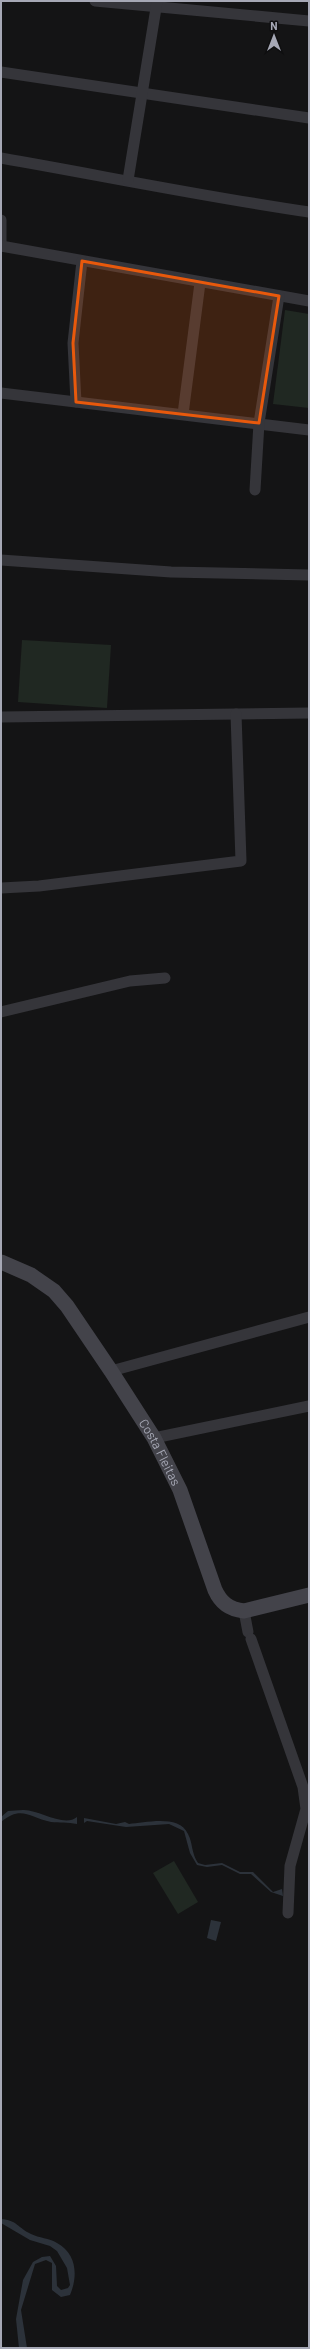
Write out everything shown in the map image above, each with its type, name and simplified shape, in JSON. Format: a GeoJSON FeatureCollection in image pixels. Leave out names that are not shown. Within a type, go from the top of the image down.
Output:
{"type":"FeatureCollection","features":[{"type":"Feature","properties":{"kind":"main road","name":"Costa Fleitas"},"geometry":{"type":"LineString","coordinates":[[4,1265],[31,1275],[54,1291],[67,1306],[154,1438],[180,1490],[218,1597],[226,1606],[244,1611]]}},
{"type":"Feature","properties":{"kind":"main road"},"geometry":{"type":"LineString","coordinates":[[244,1611],[309,1595]]}},
{"type":"Feature","properties":{"kind":"street"},"geometry":{"type":"LineString","coordinates":[[95,1],[156,4],[309,21]]}},
{"type":"Feature","properties":{"kind":"street"},"geometry":{"type":"LineString","coordinates":[[128,180],[156,4]]}},
{"type":"Feature","properties":{"kind":"street"},"geometry":{"type":"LineString","coordinates":[[1,72],[309,118]]}},
{"type":"Feature","properties":{"kind":"street"},"geometry":{"type":"LineString","coordinates":[[1,158],[128,180],[215,199],[309,212]]}},
{"type":"Feature","properties":{"kind":"street"},"geometry":{"type":"LineString","coordinates":[[1,220],[1,246],[200,283],[309,301]]}},
{"type":"Feature","properties":{"kind":"street"},"geometry":{"type":"LineString","coordinates":[[76,402],[74,342],[82,261]]}},
{"type":"Feature","properties":{"kind":"street"},"geometry":{"type":"LineString","coordinates":[[183,414],[200,283]]}},
{"type":"Feature","properties":{"kind":"street"},"geometry":{"type":"LineString","coordinates":[[255,490],[259,423],[279,296]]}},
{"type":"Feature","properties":{"kind":"street"},"geometry":{"type":"LineString","coordinates":[[1,394],[183,414],[309,430]]}},
{"type":"Feature","properties":{"kind":"street"},"geometry":{"type":"LineString","coordinates":[[1,560],[171,572],[309,575]]}},
{"type":"Feature","properties":{"kind":"street"},"geometry":{"type":"LineString","coordinates":[[1,717],[309,713]]}},
{"type":"Feature","properties":{"kind":"street"},"geometry":{"type":"LineString","coordinates":[[1,888],[39,886],[241,861],[236,714]]}},
{"type":"Feature","properties":{"kind":"street"},"geometry":{"type":"LineString","coordinates":[[1,1012],[130,981],[165,978]]}},
{"type":"Feature","properties":{"kind":"street"},"geometry":{"type":"LineString","coordinates":[[110,1371],[309,1317]]}},
{"type":"Feature","properties":{"kind":"street"},"geometry":{"type":"LineString","coordinates":[[154,1438],[309,1406]]}},
{"type":"Feature","properties":{"kind":"street"},"geometry":{"type":"LineString","coordinates":[[244,1611],[250,1636],[303,1787],[306,1809],[290,1866],[288,1913]]}},
{"type":"Feature","properties":{"kind":"highlighted area"},"geometry":{"type":"Polygon","coordinates":[[[82,261],[279,296],[259,423],[76,402],[73,343],[82,261]]]}},
{"type":"Feature","properties":{"kind":"shaded area"},"geometry":{"type":"Polygon","coordinates":[[[285,310],[309,314],[309,408],[273,404],[285,310]]]}},
{"type":"Feature","properties":{"kind":"shaded area"},"geometry":{"type":"Polygon","coordinates":[[[22,640],[111,645],[107,708],[18,702],[22,640]]]}},
{"type":"Feature","properties":{"kind":"shaded area"},"geometry":{"type":"Polygon","coordinates":[[[29,1810],[65,1820],[72,1820],[77,1817],[77,1824],[51,1822],[20,1813],[14,1814],[1,1822],[1,1817],[8,1811],[29,1810]]]}},
{"type":"Feature","properties":{"kind":"shaded area"},"geometry":{"type":"Polygon","coordinates":[[[84,1818],[116,1824],[125,1822],[129,1824],[161,1821],[177,1824],[184,1828],[188,1834],[194,1856],[198,1863],[205,1865],[222,1863],[240,1872],[253,1872],[273,1892],[282,1889],[283,1896],[271,1892],[251,1874],[240,1874],[222,1865],[207,1867],[197,1865],[190,1853],[184,1831],[169,1824],[126,1827],[87,1821],[84,1823],[84,1818]]]}},
{"type":"Feature","properties":{"kind":"shaded area"},"geometry":{"type":"Polygon","coordinates":[[[174,1861],[198,1902],[178,1914],[153,1873],[174,1861]]]}},
{"type":"Feature","properties":{"kind":"shaded area"},"geometry":{"type":"Polygon","coordinates":[[[211,1920],[221,1922],[216,1941],[207,1938],[211,1920]]]}},
{"type":"Feature","properties":{"kind":"shaded area"},"geometry":{"type":"Polygon","coordinates":[[[1,2219],[11,2221],[31,2234],[57,2243],[69,2253],[74,2266],[75,2273],[73,2288],[70,2295],[61,2297],[52,2290],[52,2263],[46,2260],[35,2264],[21,2310],[27,2348],[19,2348],[16,2319],[23,2280],[33,2262],[42,2257],[50,2256],[56,2266],[57,2286],[61,2290],[68,2288],[70,2285],[67,2268],[57,2251],[50,2246],[30,2240],[1,2223],[1,2219]]]}}]}
